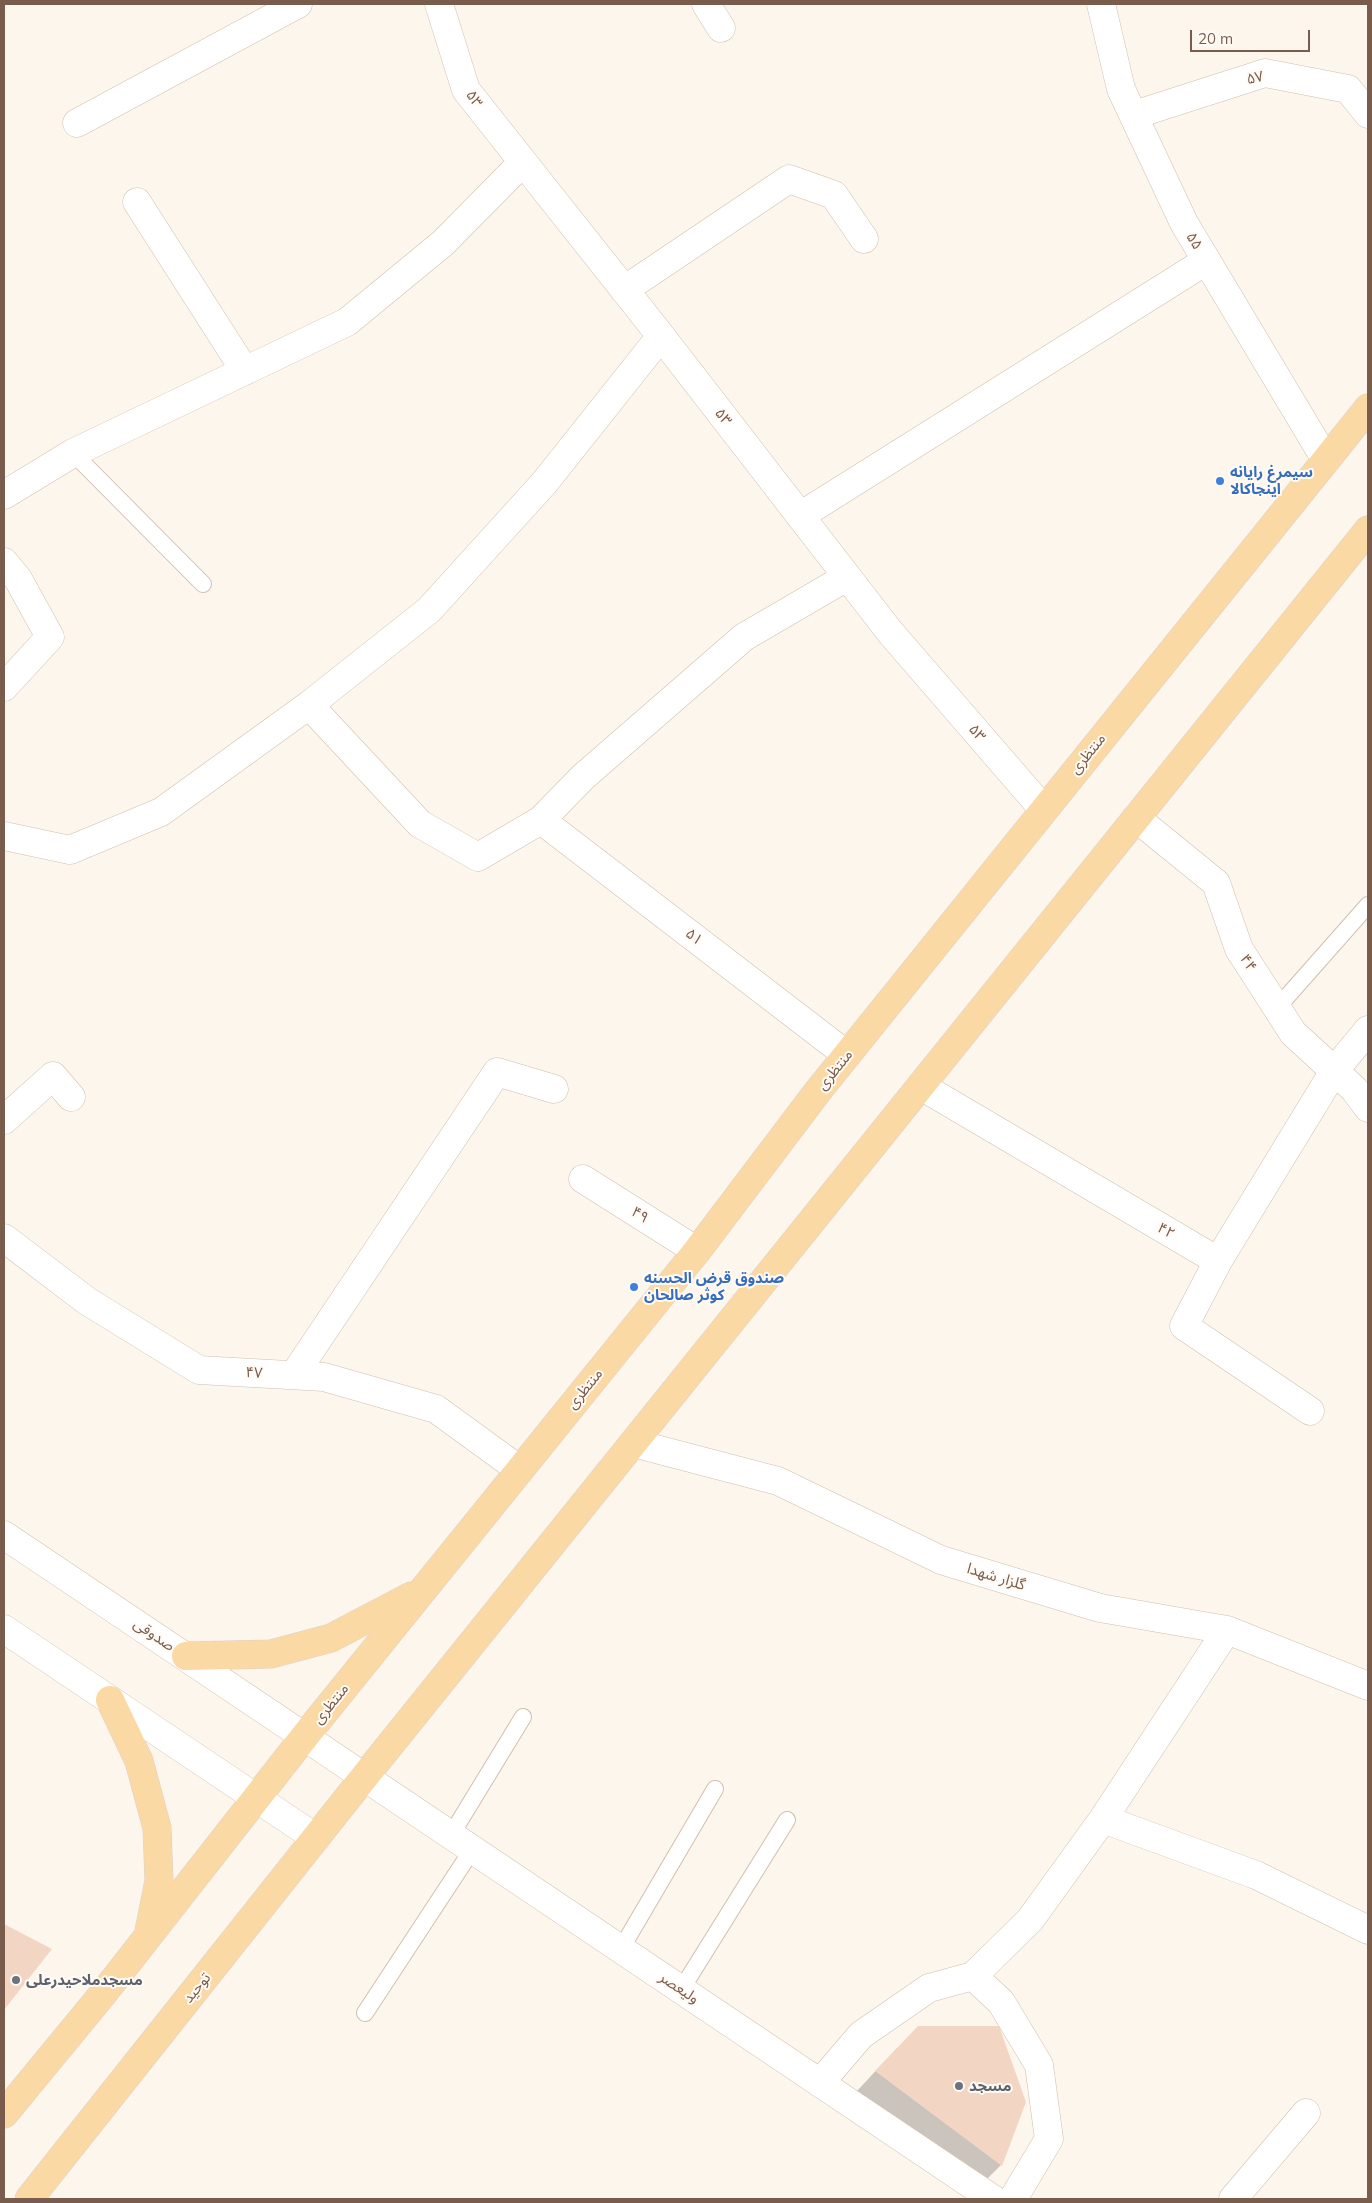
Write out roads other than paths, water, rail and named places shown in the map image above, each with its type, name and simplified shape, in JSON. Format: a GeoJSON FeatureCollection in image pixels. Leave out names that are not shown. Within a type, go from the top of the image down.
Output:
{"type":"FeatureCollection","features":[{"type":"Feature","properties":{"kind":"main road","name":"منتظری"},"geometry":{"type":"LineString","coordinates":[[305,1736],[698,1251],[847,1055],[1368,408]]}},
{"type":"Feature","properties":{"kind":"main road"},"geometry":{"type":"LineString","coordinates":[[365,1776],[1367,534]]}},
{"type":"Feature","properties":{"kind":"main road"},"geometry":{"type":"LineString","coordinates":[[186,1656],[271,1654],[331,1638],[373,1618],[425,1588]]}},
{"type":"Feature","properties":{"kind":"main road"},"geometry":{"type":"LineString","coordinates":[[110,1700],[139,1761],[157,1828],[159,1881],[148,1936]]}},
{"type":"Feature","properties":{"kind":"main road"},"geometry":{"type":"LineString","coordinates":[[4,2114],[102,1995],[305,1736]]}},
{"type":"Feature","properties":{"kind":"main road","name":"توحید"},"geometry":{"type":"LineString","coordinates":[[29,2199],[365,1776]]}},
{"type":"Feature","properties":{"kind":"street"},"geometry":{"type":"LineString","coordinates":[[77,123],[298,4]]}},
{"type":"Feature","properties":{"kind":"street"},"geometry":{"type":"LineString","coordinates":[[706,4],[721,28]]}},
{"type":"Feature","properties":{"kind":"street","name":"۵۵"},"geometry":{"type":"LineString","coordinates":[[1101,4],[1121,89],[1184,223],[1326,460]]}},
{"type":"Feature","properties":{"kind":"street","name":"۵۳"},"geometry":{"type":"LineString","coordinates":[[449,10],[466,90],[661,336],[890,632],[1044,810]]}},
{"type":"Feature","properties":{"kind":"street","name":"۵۷"},"geometry":{"type":"LineString","coordinates":[[1134,115],[1265,73],[1348,89],[1368,114]]}},
{"type":"Feature","properties":{"kind":"street"},"geometry":{"type":"LineString","coordinates":[[4,495],[74,453],[347,322],[443,243],[523,162]]}},
{"type":"Feature","properties":{"kind":"street"},"geometry":{"type":"LineString","coordinates":[[624,290],[789,179],[834,195],[864,239]]}},
{"type":"Feature","properties":{"kind":"street"},"geometry":{"type":"LineString","coordinates":[[137,202],[245,371]]}},
{"type":"Feature","properties":{"kind":"street"},"geometry":{"type":"LineString","coordinates":[[800,516],[1206,261]]}},
{"type":"Feature","properties":{"kind":"street"},"geometry":{"type":"LineString","coordinates":[[4,836],[70,850],[161,812],[309,705],[429,610],[545,482],[661,336]]}},
{"type":"Feature","properties":{"kind":"street"},"geometry":{"type":"LineString","coordinates":[[4,562],[18,579],[50,637],[4,687]]}},
{"type":"Feature","properties":{"kind":"street"},"geometry":{"type":"LineString","coordinates":[[309,705],[420,824],[478,857],[541,820],[583,777],[744,637],[847,577]]}},
{"type":"Feature","properties":{"kind":"street","name":"۴۴"},"geometry":{"type":"LineString","coordinates":[[1136,818],[1216,883],[1239,949],[1293,1033],[1354,1089],[1368,1108]]}},
{"type":"Feature","properties":{"kind":"street","name":"۵۱"},"geometry":{"type":"LineString","coordinates":[[541,820],[847,1055]]}},
{"type":"Feature","properties":{"kind":"street"},"geometry":{"type":"LineString","coordinates":[[1310,1411],[1184,1326],[1218,1261],[1334,1070],[1368,1030]]}},
{"type":"Feature","properties":{"kind":"street"},"geometry":{"type":"LineString","coordinates":[[294,1375],[497,1072],[554,1089]]}},
{"type":"Feature","properties":{"kind":"street"},"geometry":{"type":"LineString","coordinates":[[4,1120],[53,1076],[71,1097]]}},
{"type":"Feature","properties":{"kind":"street","name":"۴۲"},"geometry":{"type":"LineString","coordinates":[[921,1086],[1218,1261]]}},
{"type":"Feature","properties":{"kind":"street","name":"۴۹"},"geometry":{"type":"LineString","coordinates":[[583,1179],[698,1251]]}},
{"type":"Feature","properties":{"kind":"street","name":"۴۷"},"geometry":{"type":"LineString","coordinates":[[4,1238],[87,1301],[199,1370],[324,1377],[436,1409],[520,1470]]}},
{"type":"Feature","properties":{"kind":"street","name":"گلزار شهدا"},"geometry":{"type":"LineString","coordinates":[[633,1443],[778,1481],[941,1560],[1100,1608],[1227,1630],[1368,1686]]}},
{"type":"Feature","properties":{"kind":"street","name":"صدوقی"},"geometry":{"type":"LineString","coordinates":[[4,1534],[365,1776]]}},
{"type":"Feature","properties":{"kind":"street"},"geometry":{"type":"LineString","coordinates":[[4,1628],[316,1838]]}},
{"type":"Feature","properties":{"kind":"street"},"geometry":{"type":"LineString","coordinates":[[820,2083],[862,2035],[929,1988],[973,1976],[1030,1920],[1103,1819],[1227,1630]]}},
{"type":"Feature","properties":{"kind":"street","name":"ولیعصر"},"geometry":{"type":"LineString","coordinates":[[365,1776],[993,2199]]}},
{"type":"Feature","properties":{"kind":"street"},"geometry":{"type":"LineString","coordinates":[[1103,1819],[1256,1875],[1368,1930]]}},
{"type":"Feature","properties":{"kind":"street"},"geometry":{"type":"LineString","coordinates":[[973,1976],[1002,2002],[1039,2065],[1049,2140],[1012,2199]]}},
{"type":"Feature","properties":{"kind":"street"},"geometry":{"type":"LineString","coordinates":[[1233,2199],[1306,2113]]}},
{"type":"Feature","properties":{"kind":"lane"},"geometry":{"type":"LineString","coordinates":[[74,453],[202,584]]}},
{"type":"Feature","properties":{"kind":"lane"},"geometry":{"type":"LineString","coordinates":[[1277,1008],[1368,905]]}},
{"type":"Feature","properties":{"kind":"lane"},"geometry":{"type":"LineString","coordinates":[[365,2013],[462,1842],[522,1717]]}},
{"type":"Feature","properties":{"kind":"lane"},"geometry":{"type":"LineString","coordinates":[[621,1949],[715,1789]]}},
{"type":"Feature","properties":{"kind":"lane"},"geometry":{"type":"LineString","coordinates":[[681,1990],[788,1820]]}},
{"type":"Feature","properties":{"kind":"place","name":"سیمرغ رایانه اینجاکالا"},"geometry":{"type":"Point","coordinates":[1220,481]}},
{"type":"Feature","properties":{"kind":"place","name":"صندوق قرض الحسنه کوثر صالحان"},"geometry":{"type":"Point","coordinates":[634,1287]}},
{"type":"Feature","properties":{"kind":"place","name":"مسجدملاحیدرعلی"},"geometry":{"type":"Point","coordinates":[16,1980]}},
{"type":"Feature","properties":{"kind":"place","name":"مسجد"},"geometry":{"type":"Point","coordinates":[959,2086]}}]}
